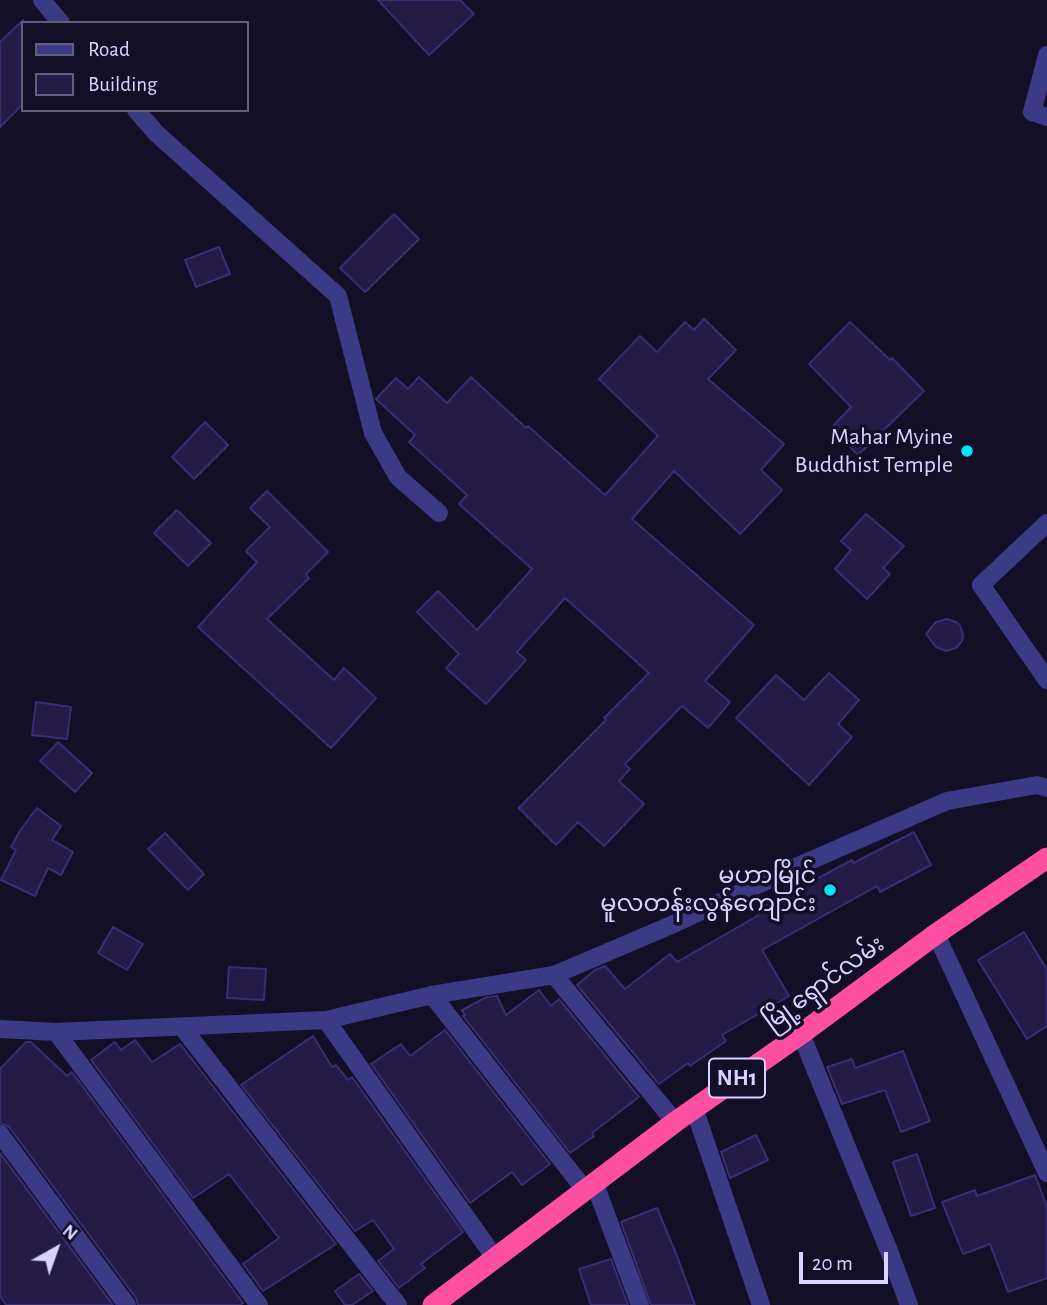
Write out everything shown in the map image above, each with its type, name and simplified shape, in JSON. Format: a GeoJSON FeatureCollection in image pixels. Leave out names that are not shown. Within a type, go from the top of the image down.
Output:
{"type":"FeatureCollection","features":[{"type":"Feature","properties":{"kind":"highway","name":"မြို့ရှောင်လမ်း"},"geometry":{"type":"LineString","coordinates":[[433,1305],[694,1108],[801,1034],[936,934],[1045,863]]}},
{"type":"Feature","properties":{"kind":"street"},"geometry":{"type":"LineString","coordinates":[[42,0],[59,21]]}},
{"type":"Feature","properties":{"kind":"street"},"geometry":{"type":"LineString","coordinates":[[1047,55],[1031,112],[1047,117]]}},
{"type":"Feature","properties":{"kind":"street"},"geometry":{"type":"LineString","coordinates":[[138,112],[156,133],[338,296],[373,433],[398,477],[439,513]]}},
{"type":"Feature","properties":{"kind":"street"},"geometry":{"type":"LineString","coordinates":[[1047,523],[981,585],[1047,680]]}},
{"type":"Feature","properties":{"kind":"street"},"geometry":{"type":"LineString","coordinates":[[0,1029],[56,1032],[326,1020],[432,995],[555,975],[947,801],[1037,785],[1047,788]]}},
{"type":"Feature","properties":{"kind":"street"},"geometry":{"type":"LineString","coordinates":[[936,934],[1047,1173]]}},
{"type":"Feature","properties":{"kind":"street"},"geometry":{"type":"LineString","coordinates":[[555,975],[675,1122]]}},
{"type":"Feature","properties":{"kind":"street"},"geometry":{"type":"LineString","coordinates":[[432,995],[589,1186],[640,1305]]}},
{"type":"Feature","properties":{"kind":"street"},"geometry":{"type":"LineString","coordinates":[[326,1020],[495,1258]]}},
{"type":"Feature","properties":{"kind":"street"},"geometry":{"type":"LineString","coordinates":[[182,1027],[398,1305]]}},
{"type":"Feature","properties":{"kind":"street"},"geometry":{"type":"LineString","coordinates":[[56,1032],[259,1305]]}},
{"type":"Feature","properties":{"kind":"street"},"geometry":{"type":"LineString","coordinates":[[801,1034],[909,1305]]}},
{"type":"Feature","properties":{"kind":"street"},"geometry":{"type":"LineString","coordinates":[[694,1108],[761,1305]]}},
{"type":"Feature","properties":{"kind":"street"},"geometry":{"type":"LineString","coordinates":[[0,1134],[127,1305]]}},
{"type":"Feature","properties":{"kind":"building"},"geometry":{"type":"Polygon","coordinates":[[[378,0],[460,0],[474,14],[429,55],[378,0]]]}},
{"type":"Feature","properties":{"kind":"building"},"geometry":{"type":"Polygon","coordinates":[[[21,22],[21,106],[0,127],[0,42],[21,22]]]}},
{"type":"Feature","properties":{"kind":"building"},"geometry":{"type":"Polygon","coordinates":[[[394,214],[419,239],[365,292],[340,268],[394,214]]]}},
{"type":"Feature","properties":{"kind":"building"},"geometry":{"type":"Polygon","coordinates":[[[219,247],[230,274],[196,287],[185,260],[219,247]]]}},
{"type":"Feature","properties":{"kind":"building"},"geometry":{"type":"Polygon","coordinates":[[[704,319],[736,350],[708,379],[784,444],[761,470],[782,490],[740,534],[674,471],[632,519],[754,625],[705,681],[730,702],[708,728],[682,706],[625,764],[630,769],[619,781],[644,804],[604,846],[578,822],[556,845],[519,808],[649,673],[565,598],[517,652],[526,660],[486,704],[446,668],[459,654],[417,612],[438,591],[477,630],[532,569],[459,504],[467,495],[409,442],[415,435],[376,399],[396,378],[408,389],[419,377],[447,403],[471,377],[605,495],[658,436],[599,379],[640,336],[657,352],[685,322],[694,330],[704,319]]]}},
{"type":"Feature","properties":{"kind":"building"},"geometry":{"type":"Polygon","coordinates":[[[850,322],[890,360],[892,358],[924,391],[858,455],[831,428],[851,407],[809,364],[850,322]]]}},
{"type":"Feature","properties":{"kind":"building"},"geometry":{"type":"Polygon","coordinates":[[[205,422],[228,445],[194,479],[172,457],[205,422]]]}},
{"type":"Feature","properties":{"kind":"building"},"geometry":{"type":"Polygon","coordinates":[[[267,491],[328,552],[306,574],[309,578],[267,619],[334,680],[344,668],[376,698],[331,748],[198,627],[257,562],[246,551],[270,527],[250,508],[267,491]]]}},
{"type":"Feature","properties":{"kind":"building"},"geometry":{"type":"Polygon","coordinates":[[[177,510],[211,543],[188,566],[154,533],[177,510]]]}},
{"type":"Feature","properties":{"kind":"building"},"geometry":{"type":"Polygon","coordinates":[[[866,514],[904,546],[883,568],[890,574],[867,599],[835,569],[851,550],[841,541],[866,514]]]}},
{"type":"Feature","properties":{"kind":"building"},"geometry":{"type":"Polygon","coordinates":[[[947,619],[960,625],[963,635],[956,648],[946,651],[936,647],[926,634],[936,622],[947,619]]]}},
{"type":"Feature","properties":{"kind":"building"},"geometry":{"type":"Polygon","coordinates":[[[829,673],[859,700],[838,724],[852,737],[809,785],[736,718],[776,675],[804,700],[829,673]]]}},
{"type":"Feature","properties":{"kind":"building"},"geometry":{"type":"Polygon","coordinates":[[[36,702],[71,707],[67,739],[32,735],[36,702]]]}},
{"type":"Feature","properties":{"kind":"building"},"geometry":{"type":"Polygon","coordinates":[[[58,742],[92,773],[75,792],[40,761],[58,742]]]}},
{"type":"Feature","properties":{"kind":"building"},"geometry":{"type":"Polygon","coordinates":[[[37,808],[61,826],[52,840],[73,852],[61,875],[48,868],[35,896],[1,880],[16,850],[11,847],[37,808]]]}},
{"type":"Feature","properties":{"kind":"building"},"geometry":{"type":"Polygon","coordinates":[[[914,832],[931,865],[880,892],[877,886],[762,950],[789,996],[722,1035],[726,1041],[659,1084],[577,985],[595,970],[605,966],[625,989],[670,954],[677,962],[759,915],[757,911],[852,860],[853,863],[914,832]]]}},
{"type":"Feature","properties":{"kind":"building"},"geometry":{"type":"Polygon","coordinates":[[[165,833],[204,874],[188,890],[148,849],[165,833]]]}},
{"type":"Feature","properties":{"kind":"building"},"geometry":{"type":"Polygon","coordinates":[[[113,927],[143,944],[127,970],[98,953],[113,927]]]}},
{"type":"Feature","properties":{"kind":"building"},"geometry":{"type":"Polygon","coordinates":[[[1024,932],[1047,970],[1047,1026],[1027,1039],[978,960],[1024,932]]]}},
{"type":"Feature","properties":{"kind":"building"},"geometry":{"type":"Polygon","coordinates":[[[229,967],[266,969],[264,1000],[227,998],[229,967]]]}},
{"type":"Feature","properties":{"kind":"building"},"geometry":{"type":"Polygon","coordinates":[[[539,990],[551,1006],[559,999],[639,1097],[570,1153],[463,1016],[465,1015],[462,1010],[487,997],[497,996],[506,1015],[539,990]]]}},
{"type":"Feature","properties":{"kind":"building"},"geometry":{"type":"Polygon","coordinates":[[[445,1030],[550,1164],[522,1185],[512,1172],[470,1203],[371,1064],[401,1044],[410,1056],[445,1030]]]}},
{"type":"Feature","properties":{"kind":"building"},"geometry":{"type":"Polygon","coordinates":[[[313,1036],[332,1067],[336,1065],[348,1080],[352,1077],[463,1232],[421,1264],[425,1268],[399,1288],[378,1261],[394,1249],[373,1220],[355,1231],[241,1085],[313,1036]]]}},
{"type":"Feature","properties":{"kind":"building"},"geometry":{"type":"Polygon","coordinates":[[[135,1040],[152,1062],[180,1044],[336,1244],[263,1291],[243,1264],[279,1238],[229,1174],[193,1198],[91,1060],[115,1042],[121,1050],[135,1040]]]}},
{"type":"Feature","properties":{"kind":"building"},"geometry":{"type":"Polygon","coordinates":[[[26,1042],[31,1042],[67,1076],[72,1072],[243,1303],[138,1305],[136,1298],[9,1127],[0,1123],[0,1069],[26,1042]]]}},
{"type":"Feature","properties":{"kind":"building"},"geometry":{"type":"Polygon","coordinates":[[[903,1051],[930,1121],[901,1132],[885,1090],[842,1104],[827,1067],[852,1059],[855,1068],[903,1051]]]}},
{"type":"Feature","properties":{"kind":"building"},"geometry":{"type":"Polygon","coordinates":[[[756,1135],[768,1160],[730,1178],[721,1152],[756,1135]]]}},
{"type":"Feature","properties":{"kind":"building"},"geometry":{"type":"Polygon","coordinates":[[[0,1153],[113,1305],[6,1305],[0,1296],[0,1153]]]}},
{"type":"Feature","properties":{"kind":"building"},"geometry":{"type":"Polygon","coordinates":[[[917,1154],[935,1208],[911,1216],[893,1162],[917,1154]]]}},
{"type":"Feature","properties":{"kind":"building"},"geometry":{"type":"Polygon","coordinates":[[[1035,1175],[1047,1207],[1047,1278],[1008,1292],[990,1244],[963,1254],[942,1202],[975,1190],[977,1196],[1035,1175]]]}},
{"type":"Feature","properties":{"kind":"building"},"geometry":{"type":"Polygon","coordinates":[[[657,1208],[695,1305],[651,1305],[621,1222],[657,1208]]]}},
{"type":"Feature","properties":{"kind":"building"},"geometry":{"type":"Polygon","coordinates":[[[611,1259],[628,1305],[591,1305],[579,1269],[611,1259]]]}},
{"type":"Feature","properties":{"kind":"building"},"geometry":{"type":"Polygon","coordinates":[[[359,1274],[373,1291],[352,1305],[345,1305],[335,1291],[359,1274]]]}},
{"type":"Feature","properties":{"kind":"place","name":"Mahar Myine Buddhist Temple"},"geometry":{"type":"Point","coordinates":[967,451]}},
{"type":"Feature","properties":{"kind":"place","name":"မဟာမြိုင် မူလတန်းလွန်ကျောင်း"},"geometry":{"type":"Point","coordinates":[830,890]}}]}
